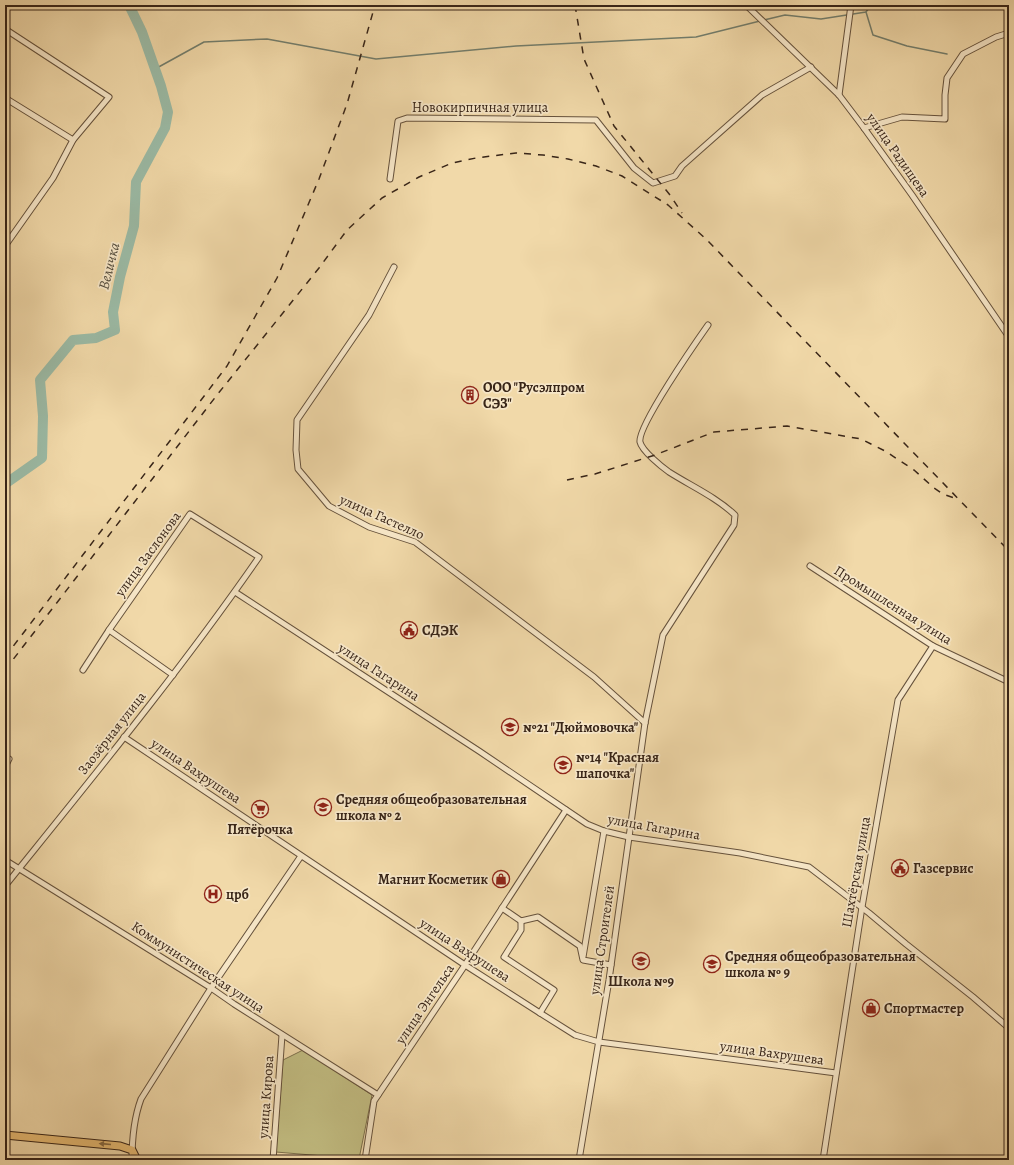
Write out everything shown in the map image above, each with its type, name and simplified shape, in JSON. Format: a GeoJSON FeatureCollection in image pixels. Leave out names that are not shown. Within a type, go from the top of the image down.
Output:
{"type":"FeatureCollection","features":[{"type":"Feature","properties":{"kind":"main road"},"geometry":{"type":"LineString","coordinates":[[5,1135],[120,1146],[132,1150],[137,1160]]}},
{"type":"Feature","properties":{"kind":"street","name":"улица Радищева"},"geometry":{"type":"LineString","coordinates":[[746,5],[839,95],[864,128],[1009,337]]}},
{"type":"Feature","properties":{"kind":"street"},"geometry":{"type":"LineString","coordinates":[[839,95],[851,5]]}},
{"type":"Feature","properties":{"kind":"street"},"geometry":{"type":"LineString","coordinates":[[5,29],[109,97],[73,140],[53,178],[5,246]]}},
{"type":"Feature","properties":{"kind":"street"},"geometry":{"type":"LineString","coordinates":[[864,128],[902,117],[945,119],[947,78],[963,54],[996,37],[1009,33]]}},
{"type":"Feature","properties":{"kind":"street","name":"Новокирпичная улица"},"geometry":{"type":"LineString","coordinates":[[390,179],[398,121],[407,118],[596,120],[634,168],[653,183],[675,176],[682,166],[762,96],[811,67]]}},
{"type":"Feature","properties":{"kind":"street"},"geometry":{"type":"LineString","coordinates":[[5,98],[73,140]]}},
{"type":"Feature","properties":{"kind":"street","name":"улица Гастелло"},"geometry":{"type":"LineString","coordinates":[[394,267],[369,315],[297,420],[296,450],[298,469],[329,506],[368,527],[415,542],[594,677],[645,723]]}},
{"type":"Feature","properties":{"kind":"street","name":"улица Строителей"},"geometry":{"type":"LineString","coordinates":[[579,1160],[611,965],[645,723],[663,635],[734,525],[735,515],[725,506],[668,471],[645,451],[640,442],[640,435],[659,399],[708,325]]}},
{"type":"Feature","properties":{"kind":"street","name":"улица Заслонова"},"geometry":{"type":"LineString","coordinates":[[83,670],[190,514],[260,557],[235,592]]}},
{"type":"Feature","properties":{"kind":"street","name":"Промышленная улица"},"geometry":{"type":"LineString","coordinates":[[810,566],[933,646],[1009,682]]}},
{"type":"Feature","properties":{"kind":"street","name":"Заозёрная улица"},"geometry":{"type":"LineString","coordinates":[[5,886],[173,675],[235,592]]}},
{"type":"Feature","properties":{"kind":"street","name":"улица Гагарина"},"geometry":{"type":"LineString","coordinates":[[235,592],[479,751],[587,824],[604,831],[629,837],[740,853],[810,867],[974,997],[1009,1028]]}},
{"type":"Feature","properties":{"kind":"street"},"geometry":{"type":"LineString","coordinates":[[109,630],[173,675]]}},
{"type":"Feature","properties":{"kind":"street","name":"Шахтёрская улица"},"geometry":{"type":"LineString","coordinates":[[822,1160],[862,907],[898,700],[933,646]]}},
{"type":"Feature","properties":{"kind":"street","name":"улица Вахрушева"},"geometry":{"type":"LineString","coordinates":[[124,737],[465,965],[575,1035],[598,1042],[836,1073]]}},
{"type":"Feature","properties":{"kind":"street"},"geometry":{"type":"LineString","coordinates":[[5,767],[10,759]]}},
{"type":"Feature","properties":{"kind":"street","name":"улица Энгельса"},"geometry":{"type":"LineString","coordinates":[[365,1160],[374,1101],[566,810]]}},
{"type":"Feature","properties":{"kind":"street"},"geometry":{"type":"LineString","coordinates":[[583,960],[604,831]]}},
{"type":"Feature","properties":{"kind":"street"},"geometry":{"type":"LineString","coordinates":[[132,1160],[137,1109],[140,1099],[211,988],[301,856]]}},
{"type":"Feature","properties":{"kind":"street","name":"Коммунистическая улица"},"geometry":{"type":"LineString","coordinates":[[5,860],[211,988],[282,1035],[378,1095]]}},
{"type":"Feature","properties":{"kind":"street"},"geometry":{"type":"LineString","coordinates":[[502,908],[521,921]]}},
{"type":"Feature","properties":{"kind":"street"},"geometry":{"type":"LineString","coordinates":[[521,921],[538,916],[580,946],[583,960]]}},
{"type":"Feature","properties":{"kind":"street"},"geometry":{"type":"LineString","coordinates":[[521,921],[521,930],[504,957],[554,990],[540,1013]]}},
{"type":"Feature","properties":{"kind":"street"},"geometry":{"type":"LineString","coordinates":[[583,960],[611,965]]}},
{"type":"Feature","properties":{"kind":"street","name":"улица Кирова"},"geometry":{"type":"LineString","coordinates":[[273,1160],[282,1035]]}},
{"type":"Feature","properties":{"kind":"shaded area"},"geometry":{"type":"Polygon","coordinates":[[[303,1050],[372,1095],[359,1159],[276,1152],[283,1060],[303,1050]]]}},
{"type":"Feature","properties":{"kind":"waterway","name":"Величка"},"geometry":{"type":"LineString","coordinates":[[5,484],[42,458],[43,416],[40,380],[73,340],[96,338],[115,330],[113,312],[120,277],[134,226],[136,182],[165,128],[168,112],[161,86],[142,32],[129,5]]}},
{"type":"Feature","properties":{"kind":"waterway"},"geometry":{"type":"LineString","coordinates":[[764,20],[785,15],[821,19],[866,12],[871,5]]}},
{"type":"Feature","properties":{"kind":"waterway"},"geometry":{"type":"LineString","coordinates":[[866,12],[873,35],[907,46],[947,54]]}},
{"type":"Feature","properties":{"kind":"waterway"},"geometry":{"type":"LineString","coordinates":[[155,69],[204,42],[267,39],[376,59],[516,46],[696,37],[760,21]]}},
{"type":"Feature","properties":{"kind":"railway"},"geometry":{"type":"LineString","coordinates":[[5,657],[227,366],[277,278],[319,179],[347,104],[375,5]]}},
{"type":"Feature","properties":{"kind":"railway"},"geometry":{"type":"LineString","coordinates":[[575,5],[584,59],[614,126],[670,195],[682,213]]}},
{"type":"Feature","properties":{"kind":"railway"},"geometry":{"type":"LineString","coordinates":[[5,670],[217,395],[319,268],[347,230],[382,198],[419,177],[452,163],[476,158],[516,153],[568,159],[596,166],[622,176],[668,205],[706,239],[1009,551]]}},
{"type":"Feature","properties":{"kind":"railway"},"geometry":{"type":"LineString","coordinates":[[567,480],[595,474],[655,455],[714,432],[787,426],[861,439],[885,451],[914,470],[943,494],[957,499]]}},
{"type":"Feature","properties":{"kind":"place","name":"ООО \"Русэлпром СЭЗ\""},"geometry":{"type":"Point","coordinates":[470,395]}},
{"type":"Feature","properties":{"kind":"place","name":"СДЭК"},"geometry":{"type":"Point","coordinates":[409,630]}},
{"type":"Feature","properties":{"kind":"place","name":"№21 \"Дюймовочка\""},"geometry":{"type":"Point","coordinates":[510,727]}},
{"type":"Feature","properties":{"kind":"place","name":"№14 \"Красная шапочка\""},"geometry":{"type":"Point","coordinates":[563,765]}},
{"type":"Feature","properties":{"kind":"place","name":"Средняя общеобразовательная школа № 2"},"geometry":{"type":"Point","coordinates":[323,807]}},
{"type":"Feature","properties":{"kind":"place","name":"Пятёрочка"},"geometry":{"type":"Point","coordinates":[260,809]}},
{"type":"Feature","properties":{"kind":"place","name":"Газсервис"},"geometry":{"type":"Point","coordinates":[900,868]}},
{"type":"Feature","properties":{"kind":"place","name":"Магнит Косметик"},"geometry":{"type":"Point","coordinates":[501,879]}},
{"type":"Feature","properties":{"kind":"place","name":"црб"},"geometry":{"type":"Point","coordinates":[213,894]}},
{"type":"Feature","properties":{"kind":"place","name":"Школа №9"},"geometry":{"type":"Point","coordinates":[641,961]}},
{"type":"Feature","properties":{"kind":"place","name":"Средняя общеобразовательная школа № 9"},"geometry":{"type":"Point","coordinates":[712,964]}},
{"type":"Feature","properties":{"kind":"place","name":"Спортмастер"},"geometry":{"type":"Point","coordinates":[871,1008]}}]}
